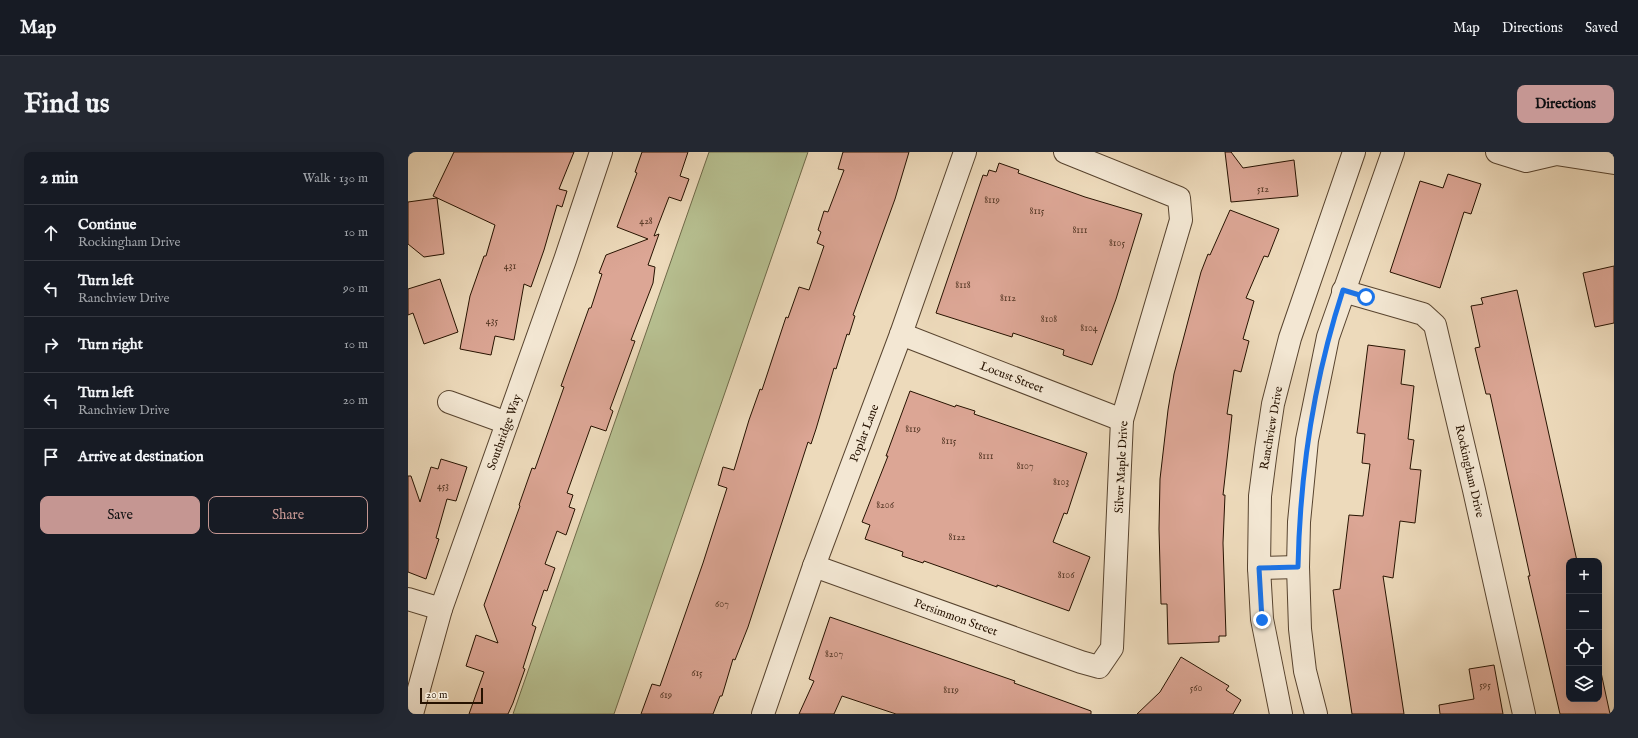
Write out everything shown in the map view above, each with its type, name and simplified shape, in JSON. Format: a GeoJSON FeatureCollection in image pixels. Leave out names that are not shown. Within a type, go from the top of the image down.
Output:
{"type":"FeatureCollection","features":[{"type":"Feature","properties":{"kind":"street","name":"Southridge Way"},"geometry":{"type":"LineString","coordinates":[[412,714],[441,609],[601,152]]}},
{"type":"Feature","properties":{"kind":"street","name":"Poplar Lane"},"geometry":{"type":"LineString","coordinates":[[763,714],[814,566],[901,334],[965,152]]}},
{"type":"Feature","properties":{"kind":"street","name":"Silver Maple Drive"},"geometry":{"type":"LineString","coordinates":[[1065,152],[1179,198],[1181,220],[1122,420],[1112,648],[1099,667]]}},
{"type":"Feature","properties":{"kind":"street","name":"Ranchview Drive"},"geometry":{"type":"LineString","coordinates":[[1281,714],[1262,620],[1259,568],[1260,496],[1273,404],[1290,338],[1354,152]]}},
{"type":"Feature","properties":{"kind":"street"},"geometry":{"type":"LineString","coordinates":[[1316,714],[1305,672],[1300,629],[1298,567],[1299,522],[1307,440],[1328,337],[1343,290],[1393,152]]}},
{"type":"Feature","properties":{"kind":"street"},"geometry":{"type":"LineString","coordinates":[[1497,152],[1526,161],[1556,153],[1614,163]]}},
{"type":"Feature","properties":{"kind":"street","name":"Rockingham Drive"},"geometry":{"type":"LineString","coordinates":[[1343,290],[1423,314],[1434,325],[1478,504],[1524,714]]}},
{"type":"Feature","properties":{"kind":"street","name":"Locust Street"},"geometry":{"type":"LineString","coordinates":[[901,334],[1122,420]]}},
{"type":"Feature","properties":{"kind":"street"},"geometry":{"type":"LineString","coordinates":[[449,402],[507,423]]}},
{"type":"Feature","properties":{"kind":"street","name":"Persimmon Street"},"geometry":{"type":"LineString","coordinates":[[814,566],[1099,667]]}},
{"type":"Feature","properties":{"kind":"street"},"geometry":{"type":"LineString","coordinates":[[1259,568],[1298,567]]}},
{"type":"Feature","properties":{"kind":"street"},"geometry":{"type":"LineString","coordinates":[[408,599],[441,609]]}},
{"type":"Feature","properties":{"kind":"green space"},"geometry":{"type":"Polygon","coordinates":[[[709,152],[808,152],[614,714],[513,714],[709,152]]]}},
{"type":"Feature","properties":{"kind":"building"},"geometry":{"type":"Polygon","coordinates":[[[454,152],[574,152],[559,189],[567,191],[562,207],[557,205],[544,250],[531,287],[524,284],[514,340],[495,336],[491,355],[460,349],[470,296],[484,256],[486,256],[495,225],[433,196],[454,152]]]}},
{"type":"Feature","properties":{"kind":"building"},"geometry":{"type":"Polygon","coordinates":[[[642,152],[688,152],[680,176],[689,179],[681,201],[669,197],[654,236],[659,234],[648,265],[655,267],[653,283],[631,340],[635,341],[610,409],[613,411],[606,431],[591,426],[567,493],[573,495],[569,507],[575,509],[566,535],[557,531],[545,564],[555,568],[547,591],[544,590],[532,625],[536,627],[523,668],[525,669],[513,703],[508,714],[469,714],[484,672],[466,666],[476,635],[498,643],[484,605],[520,506],[519,505],[532,468],[535,469],[564,387],[561,386],[589,308],[591,308],[602,274],[599,273],[606,255],[648,239],[617,227],[637,173],[635,172],[642,152]]]}},
{"type":"Feature","properties":{"kind":"building"},"geometry":{"type":"Polygon","coordinates":[[[843,152],[909,152],[895,199],[853,315],[855,316],[849,335],[847,334],[836,369],[834,368],[811,444],[808,442],[748,627],[735,660],[733,659],[722,696],[720,696],[713,714],[641,714],[652,684],[660,686],[703,563],[727,488],[718,485],[723,467],[734,470],[749,420],[760,389],[762,390],[786,317],[788,318],[799,287],[809,290],[824,246],[817,243],[821,232],[818,230],[824,211],[828,212],[844,170],[838,169],[843,152]]]}},
{"type":"Feature","properties":{"kind":"building"},"geometry":{"type":"Polygon","coordinates":[[[1225,152],[1231,152],[1243,168],[1294,160],[1298,196],[1231,202],[1225,152]]]}},
{"type":"Feature","properties":{"kind":"building"},"geometry":{"type":"Polygon","coordinates":[[[999,163],[1019,170],[1018,173],[1085,197],[1142,214],[1116,299],[1092,365],[1063,355],[1064,350],[1013,333],[1012,337],[936,313],[983,175],[987,176],[989,170],[996,172],[999,163]]]}},
{"type":"Feature","properties":{"kind":"building"},"geometry":{"type":"Polygon","coordinates":[[[1448,174],[1481,184],[1471,214],[1464,212],[1440,288],[1390,272],[1420,181],[1443,188],[1448,174]]]}},
{"type":"Feature","properties":{"kind":"building"},"geometry":{"type":"Polygon","coordinates":[[[437,198],[444,254],[424,257],[408,244],[408,202],[437,198]]]}},
{"type":"Feature","properties":{"kind":"building"},"geometry":{"type":"Polygon","coordinates":[[[1230,210],[1279,229],[1268,257],[1264,256],[1246,298],[1254,301],[1243,339],[1249,341],[1241,372],[1234,370],[1227,414],[1232,415],[1223,495],[1225,495],[1223,543],[1226,636],[1219,636],[1219,642],[1168,644],[1167,604],[1161,604],[1159,529],[1160,479],[1168,410],[1174,374],[1201,272],[1208,254],[1210,255],[1230,210]]]}},
{"type":"Feature","properties":{"kind":"building"},"geometry":{"type":"Polygon","coordinates":[[[1614,266],[1614,323],[1595,327],[1583,273],[1614,266]]]}},
{"type":"Feature","properties":{"kind":"building"},"geometry":{"type":"Polygon","coordinates":[[[440,279],[458,332],[424,344],[413,313],[408,315],[408,289],[440,279]]]}},
{"type":"Feature","properties":{"kind":"building"},"geometry":{"type":"Polygon","coordinates":[[[1517,290],[1576,558],[1566,558],[1566,702],[1602,702],[1602,677],[1610,714],[1560,714],[1528,576],[1530,576],[1490,394],[1486,394],[1475,348],[1480,347],[1471,306],[1483,304],[1481,298],[1517,290]]]}},
{"type":"Feature","properties":{"kind":"building"},"geometry":{"type":"Polygon","coordinates":[[[1368,345],[1405,350],[1401,384],[1414,386],[1408,439],[1414,440],[1410,469],[1421,470],[1415,523],[1400,521],[1393,578],[1383,576],[1404,714],[1352,714],[1333,590],[1340,589],[1349,515],[1363,516],[1370,464],[1362,463],[1365,434],[1357,433],[1368,345]]]}},
{"type":"Feature","properties":{"kind":"building"},"geometry":{"type":"Polygon","coordinates":[[[910,391],[955,407],[956,405],[975,411],[974,414],[1087,453],[1067,514],[1064,513],[1053,542],[1090,557],[1069,611],[997,585],[997,587],[924,561],[923,563],[902,556],[903,552],[865,539],[870,525],[862,522],[888,456],[886,456],[910,391]]]}},
{"type":"Feature","properties":{"kind":"building"},"geometry":{"type":"Polygon","coordinates":[[[441,459],[467,467],[456,501],[447,499],[436,538],[439,539],[426,579],[408,572],[408,476],[411,476],[420,502],[431,467],[438,469],[441,459]]]}},
{"type":"Feature","properties":{"kind":"building"},"geometry":{"type":"Polygon","coordinates":[[[830,617],[1015,681],[1014,683],[1091,711],[1091,714],[896,714],[842,696],[834,714],[799,714],[814,681],[809,679],[830,617]]]}},
{"type":"Feature","properties":{"kind":"building"},"geometry":{"type":"Polygon","coordinates":[[[1181,657],[1229,686],[1226,690],[1241,700],[1233,714],[1137,714],[1160,692],[1181,657]]]}},
{"type":"Feature","properties":{"kind":"building"},"geometry":{"type":"Polygon","coordinates":[[[1494,665],[1503,714],[1440,714],[1439,705],[1474,699],[1469,669],[1494,665]]]}},
{"type":"Feature","properties":{"kind":"route"},"geometry":{"type":"LineString","coordinates":[[1262,620],[1259,568],[1298,567],[1299,522],[1307,440],[1320,370],[1328,337],[1343,290],[1366,297]]}}]}
